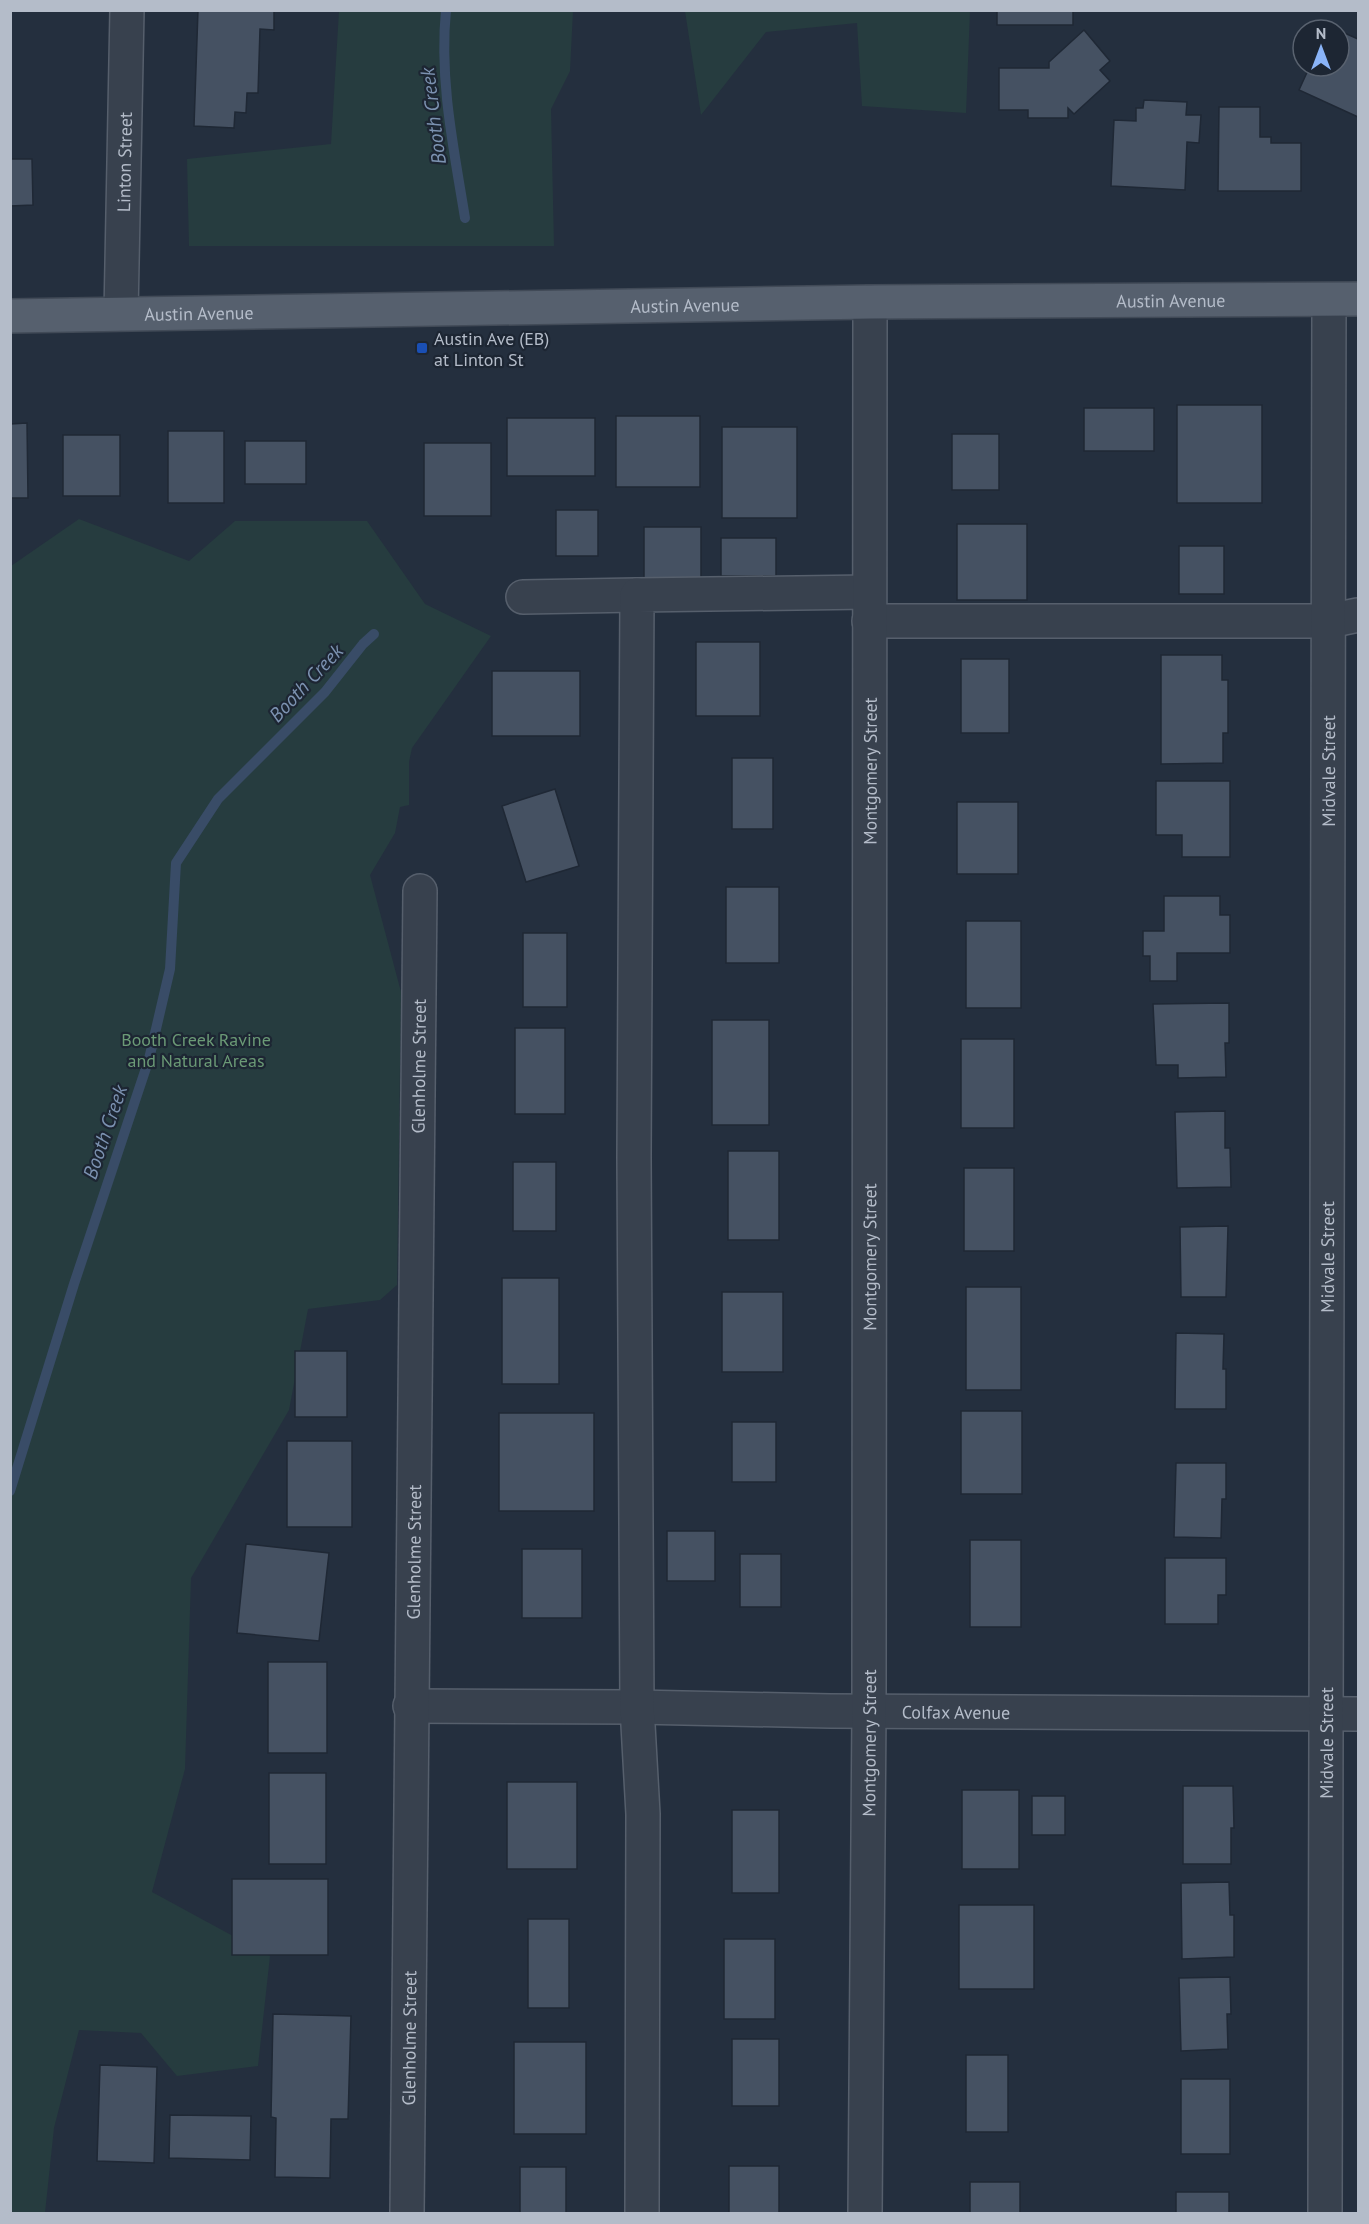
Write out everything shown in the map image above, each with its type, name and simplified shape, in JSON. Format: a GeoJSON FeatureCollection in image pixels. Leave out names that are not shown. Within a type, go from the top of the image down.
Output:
{"type":"FeatureCollection","features":[{"type":"Feature","properties":{"kind":"main road","name":"Austin Avenue"},"geometry":{"type":"LineString","coordinates":[[10,316],[870,302],[1344,299]]}},
{"type":"Feature","properties":{"kind":"street","name":"Linton Street"},"geometry":{"type":"LineString","coordinates":[[120,314],[127,10]]}},
{"type":"Feature","properties":{"kind":"street","name":"Midvale Street"},"geometry":{"type":"LineString","coordinates":[[1325,2214],[1343,1714],[1344,299]]}},
{"type":"Feature","properties":{"kind":"street","name":"Montgomery Street"},"geometry":{"type":"LineString","coordinates":[[865,2214],[869,1712],[870,302]]}},
{"type":"Feature","properties":{"kind":"street"},"geometry":{"type":"LineString","coordinates":[[523,597],[637,595],[869,607],[1344,618]]}},
{"type":"Feature","properties":{"kind":"street"},"geometry":{"type":"LineString","coordinates":[[637,595],[633,1157],[637,1707],[643,1814],[642,2214]]}},
{"type":"Feature","properties":{"kind":"street","name":"Glenholme Street"},"geometry":{"type":"LineString","coordinates":[[407,2214],[410,1706],[420,891]]}},
{"type":"Feature","properties":{"kind":"street","name":"Colfax Avenue"},"geometry":{"type":"LineString","coordinates":[[410,1706],[637,1707],[869,1712],[1343,1714]]}},
{"type":"Feature","properties":{"kind":"green space"},"geometry":{"type":"Polygon","coordinates":[[[339,11],[573,11],[570,71],[551,109],[554,246],[189,246],[187,159],[331,144],[339,11]]]}},
{"type":"Feature","properties":{"kind":"green space"},"geometry":{"type":"Polygon","coordinates":[[[685,11],[970,11],[966,113],[862,106],[857,23],[766,32],[701,115],[685,11]]]}},
{"type":"Feature","properties":{"kind":"green space","name":"Booth Creek Ravine and Natural Areas"},"geometry":{"type":"Polygon","coordinates":[[[79,519],[189,561],[235,521],[367,521],[425,604],[491,636],[412,748],[409,762],[409,805],[400,807],[395,833],[370,875],[401,992],[397,1285],[380,1300],[308,1309],[289,1410],[191,1578],[185,1769],[152,1892],[270,1956],[258,2066],[177,2076],[141,2033],[79,2030],[54,2128],[45,2213],[11,2214],[11,566],[79,519]]]}},
{"type":"Feature","properties":{"kind":"building"},"geometry":{"type":"Polygon","coordinates":[[[198,10],[274,10],[274,30],[260,29],[258,93],[247,93],[246,113],[235,112],[234,128],[194,126],[198,10]]]}},
{"type":"Feature","properties":{"kind":"building"},"geometry":{"type":"Polygon","coordinates":[[[997,10],[1073,10],[1073,25],[997,25],[997,10]]]}},
{"type":"Feature","properties":{"kind":"building"},"geometry":{"type":"Polygon","coordinates":[[[1084,30],[1110,61],[1100,70],[1110,81],[1074,114],[1068,108],[1068,118],[1028,118],[1028,110],[999,110],[999,68],[1049,68],[1049,62],[1084,30]]]}},
{"type":"Feature","properties":{"kind":"building"},"geometry":{"type":"Polygon","coordinates":[[[1351,36],[1358,39],[1358,117],[1299,90],[1304,78],[1351,78],[1351,36]]]}},
{"type":"Feature","properties":{"kind":"building"},"geometry":{"type":"Polygon","coordinates":[[[1144,100],[1187,102],[1186,115],[1201,115],[1199,143],[1187,142],[1185,190],[1111,186],[1114,120],[1136,121],[1136,108],[1143,108],[1144,100]]]}},
{"type":"Feature","properties":{"kind":"building"},"geometry":{"type":"Polygon","coordinates":[[[1219,107],[1260,107],[1260,137],[1271,137],[1271,143],[1301,143],[1301,191],[1218,191],[1219,107]]]}},
{"type":"Feature","properties":{"kind":"building"},"geometry":{"type":"Polygon","coordinates":[[[10,159],[32,159],[33,205],[10,206],[10,159]]]}},
{"type":"Feature","properties":{"kind":"building"},"geometry":{"type":"Polygon","coordinates":[[[1177,405],[1262,405],[1262,503],[1177,503],[1177,405]]]}},
{"type":"Feature","properties":{"kind":"building"},"geometry":{"type":"Polygon","coordinates":[[[1084,408],[1154,408],[1154,451],[1084,451],[1084,408]]]}},
{"type":"Feature","properties":{"kind":"building"},"geometry":{"type":"Polygon","coordinates":[[[616,416],[700,416],[700,487],[616,487],[616,416]]]}},
{"type":"Feature","properties":{"kind":"building"},"geometry":{"type":"Polygon","coordinates":[[[507,418],[595,418],[595,476],[507,476],[507,418]]]}},
{"type":"Feature","properties":{"kind":"building"},"geometry":{"type":"Polygon","coordinates":[[[27,423],[28,498],[10,498],[10,424],[27,423]]]}},
{"type":"Feature","properties":{"kind":"building"},"geometry":{"type":"Polygon","coordinates":[[[722,427],[797,427],[797,518],[722,518],[722,427]]]}},
{"type":"Feature","properties":{"kind":"building"},"geometry":{"type":"Polygon","coordinates":[[[168,431],[224,431],[224,503],[168,503],[168,431]]]}},
{"type":"Feature","properties":{"kind":"building"},"geometry":{"type":"Polygon","coordinates":[[[952,434],[999,434],[999,490],[952,490],[952,434]]]}},
{"type":"Feature","properties":{"kind":"building"},"geometry":{"type":"Polygon","coordinates":[[[63,435],[120,435],[120,496],[63,496],[63,435]]]}},
{"type":"Feature","properties":{"kind":"building"},"geometry":{"type":"Polygon","coordinates":[[[245,441],[306,441],[306,484],[245,484],[245,441]]]}},
{"type":"Feature","properties":{"kind":"building"},"geometry":{"type":"Polygon","coordinates":[[[424,443],[491,443],[491,516],[424,516],[424,443]]]}},
{"type":"Feature","properties":{"kind":"building"},"geometry":{"type":"Polygon","coordinates":[[[556,510],[598,510],[598,556],[556,556],[556,510]]]}},
{"type":"Feature","properties":{"kind":"building"},"geometry":{"type":"Polygon","coordinates":[[[957,524],[1027,524],[1027,600],[957,600],[957,524]]]}},
{"type":"Feature","properties":{"kind":"building"},"geometry":{"type":"Polygon","coordinates":[[[644,527],[701,527],[701,578],[644,578],[644,527]]]}},
{"type":"Feature","properties":{"kind":"building"},"geometry":{"type":"Polygon","coordinates":[[[721,538],[776,538],[776,576],[721,576],[721,538]]]}},
{"type":"Feature","properties":{"kind":"building"},"geometry":{"type":"Polygon","coordinates":[[[1179,546],[1224,546],[1224,594],[1179,594],[1179,546]]]}},
{"type":"Feature","properties":{"kind":"building"},"geometry":{"type":"Polygon","coordinates":[[[696,642],[760,642],[760,716],[696,716],[696,642]]]}},
{"type":"Feature","properties":{"kind":"building"},"geometry":{"type":"Polygon","coordinates":[[[1161,655],[1222,655],[1222,680],[1228,680],[1228,733],[1223,733],[1223,763],[1161,764],[1161,655]]]}},
{"type":"Feature","properties":{"kind":"building"},"geometry":{"type":"Polygon","coordinates":[[[961,659],[1009,659],[1009,733],[961,733],[961,659]]]}},
{"type":"Feature","properties":{"kind":"building"},"geometry":{"type":"Polygon","coordinates":[[[492,671],[580,671],[580,736],[492,736],[492,671]]]}},
{"type":"Feature","properties":{"kind":"building"},"geometry":{"type":"Polygon","coordinates":[[[732,758],[773,758],[773,829],[732,829],[732,758]]]}},
{"type":"Feature","properties":{"kind":"building"},"geometry":{"type":"Polygon","coordinates":[[[1156,781],[1230,781],[1230,857],[1182,857],[1182,835],[1156,835],[1156,781]]]}},
{"type":"Feature","properties":{"kind":"building"},"geometry":{"type":"Polygon","coordinates":[[[555,789],[579,866],[526,882],[502,806],[555,789]]]}},
{"type":"Feature","properties":{"kind":"building"},"geometry":{"type":"Polygon","coordinates":[[[957,802],[1018,802],[1018,874],[957,874],[957,802]]]}},
{"type":"Feature","properties":{"kind":"building"},"geometry":{"type":"Polygon","coordinates":[[[726,887],[779,887],[779,963],[726,963],[726,887]]]}},
{"type":"Feature","properties":{"kind":"building"},"geometry":{"type":"Polygon","coordinates":[[[1164,896],[1220,896],[1220,915],[1230,915],[1230,953],[1177,953],[1177,981],[1150,981],[1150,956],[1143,956],[1143,931],[1164,931],[1164,896]]]}},
{"type":"Feature","properties":{"kind":"building"},"geometry":{"type":"Polygon","coordinates":[[[966,921],[1021,921],[1021,1008],[966,1008],[966,921]]]}},
{"type":"Feature","properties":{"kind":"building"},"geometry":{"type":"Polygon","coordinates":[[[523,933],[567,933],[567,1007],[523,1007],[523,933]]]}},
{"type":"Feature","properties":{"kind":"building"},"geometry":{"type":"Polygon","coordinates":[[[1229,1003],[1229,1043],[1225,1043],[1226,1077],[1178,1078],[1178,1065],[1156,1065],[1153,1004],[1229,1003]]]}},
{"type":"Feature","properties":{"kind":"building"},"geometry":{"type":"Polygon","coordinates":[[[712,1020],[769,1020],[769,1125],[712,1125],[712,1020]]]}},
{"type":"Feature","properties":{"kind":"building"},"geometry":{"type":"Polygon","coordinates":[[[515,1028],[565,1028],[565,1114],[515,1114],[515,1028]]]}},
{"type":"Feature","properties":{"kind":"building"},"geometry":{"type":"Polygon","coordinates":[[[961,1039],[1014,1039],[1014,1128],[961,1128],[961,1039]]]}},
{"type":"Feature","properties":{"kind":"building"},"geometry":{"type":"Polygon","coordinates":[[[1225,1111],[1225,1148],[1230,1148],[1231,1187],[1177,1188],[1175,1112],[1225,1111]]]}},
{"type":"Feature","properties":{"kind":"building"},"geometry":{"type":"Polygon","coordinates":[[[728,1151],[779,1151],[779,1240],[728,1240],[728,1151]]]}},
{"type":"Feature","properties":{"kind":"building"},"geometry":{"type":"Polygon","coordinates":[[[513,1162],[556,1162],[556,1231],[513,1231],[513,1162]]]}},
{"type":"Feature","properties":{"kind":"building"},"geometry":{"type":"Polygon","coordinates":[[[964,1168],[1014,1168],[1014,1251],[964,1251],[964,1168]]]}},
{"type":"Feature","properties":{"kind":"building"},"geometry":{"type":"Polygon","coordinates":[[[1228,1226],[1226,1297],[1181,1297],[1180,1227],[1228,1226]]]}},
{"type":"Feature","properties":{"kind":"building"},"geometry":{"type":"Polygon","coordinates":[[[502,1278],[559,1278],[559,1384],[502,1384],[502,1278]]]}},
{"type":"Feature","properties":{"kind":"building"},"geometry":{"type":"Polygon","coordinates":[[[966,1287],[1021,1287],[1021,1390],[966,1390],[966,1287]]]}},
{"type":"Feature","properties":{"kind":"building"},"geometry":{"type":"Polygon","coordinates":[[[722,1292],[783,1292],[783,1372],[722,1372],[722,1292]]]}},
{"type":"Feature","properties":{"kind":"building"},"geometry":{"type":"Polygon","coordinates":[[[1176,1333],[1224,1334],[1223,1369],[1226,1369],[1226,1409],[1175,1409],[1176,1333]]]}},
{"type":"Feature","properties":{"kind":"building"},"geometry":{"type":"Polygon","coordinates":[[[295,1351],[347,1351],[347,1417],[295,1417],[295,1351]]]}},
{"type":"Feature","properties":{"kind":"building"},"geometry":{"type":"Polygon","coordinates":[[[961,1411],[1022,1411],[1022,1494],[961,1494],[961,1411]]]}},
{"type":"Feature","properties":{"kind":"building"},"geometry":{"type":"Polygon","coordinates":[[[499,1413],[594,1413],[594,1511],[499,1511],[499,1413]]]}},
{"type":"Feature","properties":{"kind":"building"},"geometry":{"type":"Polygon","coordinates":[[[732,1422],[776,1422],[776,1482],[732,1482],[732,1422]]]}},
{"type":"Feature","properties":{"kind":"building"},"geometry":{"type":"Polygon","coordinates":[[[287,1441],[352,1441],[352,1527],[287,1527],[287,1441]]]}},
{"type":"Feature","properties":{"kind":"building"},"geometry":{"type":"Polygon","coordinates":[[[1176,1463],[1226,1463],[1226,1499],[1222,1499],[1221,1538],[1174,1537],[1176,1463]]]}},
{"type":"Feature","properties":{"kind":"building"},"geometry":{"type":"Polygon","coordinates":[[[667,1531],[715,1531],[715,1581],[667,1581],[667,1531]]]}},
{"type":"Feature","properties":{"kind":"building"},"geometry":{"type":"Polygon","coordinates":[[[970,1540],[1021,1540],[1021,1627],[970,1627],[970,1540]]]}},
{"type":"Feature","properties":{"kind":"building"},"geometry":{"type":"Polygon","coordinates":[[[246,1544],[329,1553],[319,1641],[237,1633],[246,1544]]]}},
{"type":"Feature","properties":{"kind":"building"},"geometry":{"type":"Polygon","coordinates":[[[522,1549],[582,1549],[582,1618],[522,1618],[522,1549]]]}},
{"type":"Feature","properties":{"kind":"building"},"geometry":{"type":"Polygon","coordinates":[[[740,1554],[781,1554],[781,1607],[740,1607],[740,1554]]]}},
{"type":"Feature","properties":{"kind":"building"},"geometry":{"type":"Polygon","coordinates":[[[1165,1558],[1226,1558],[1226,1595],[1218,1595],[1218,1624],[1165,1624],[1165,1558]]]}},
{"type":"Feature","properties":{"kind":"building"},"geometry":{"type":"Polygon","coordinates":[[[268,1662],[327,1662],[327,1753],[268,1753],[268,1662]]]}},
{"type":"Feature","properties":{"kind":"building"},"geometry":{"type":"Polygon","coordinates":[[[269,1773],[326,1773],[326,1864],[269,1864],[269,1773]]]}},
{"type":"Feature","properties":{"kind":"building"},"geometry":{"type":"Polygon","coordinates":[[[507,1782],[577,1782],[577,1869],[507,1869],[507,1782]]]}},
{"type":"Feature","properties":{"kind":"building"},"geometry":{"type":"Polygon","coordinates":[[[1183,1786],[1233,1786],[1234,1828],[1231,1828],[1231,1864],[1183,1864],[1183,1786]]]}},
{"type":"Feature","properties":{"kind":"building"},"geometry":{"type":"Polygon","coordinates":[[[962,1790],[1019,1790],[1019,1869],[962,1869],[962,1790]]]}},
{"type":"Feature","properties":{"kind":"building"},"geometry":{"type":"Polygon","coordinates":[[[1032,1796],[1065,1796],[1065,1835],[1032,1835],[1032,1796]]]}},
{"type":"Feature","properties":{"kind":"building"},"geometry":{"type":"Polygon","coordinates":[[[732,1810],[779,1810],[779,1893],[732,1893],[732,1810]]]}},
{"type":"Feature","properties":{"kind":"building"},"geometry":{"type":"Polygon","coordinates":[[[232,1879],[328,1879],[328,1955],[232,1955],[232,1879]]]}},
{"type":"Feature","properties":{"kind":"building"},"geometry":{"type":"Polygon","coordinates":[[[1229,1882],[1230,1915],[1234,1915],[1234,1957],[1182,1959],[1181,1883],[1229,1882]]]}},
{"type":"Feature","properties":{"kind":"building"},"geometry":{"type":"Polygon","coordinates":[[[959,1905],[1034,1905],[1034,1989],[959,1989],[959,1905]]]}},
{"type":"Feature","properties":{"kind":"building"},"geometry":{"type":"Polygon","coordinates":[[[528,1919],[569,1919],[569,2008],[528,2008],[528,1919]]]}},
{"type":"Feature","properties":{"kind":"building"},"geometry":{"type":"Polygon","coordinates":[[[724,1939],[775,1939],[775,2019],[724,2019],[724,1939]]]}},
{"type":"Feature","properties":{"kind":"building"},"geometry":{"type":"Polygon","coordinates":[[[1230,1977],[1231,2014],[1227,2014],[1228,2049],[1181,2051],[1179,1978],[1230,1977]]]}},
{"type":"Feature","properties":{"kind":"building"},"geometry":{"type":"Polygon","coordinates":[[[273,2014],[351,2016],[348,2119],[331,2119],[330,2178],[275,2177],[276,2118],[271,2117],[273,2014]]]}},
{"type":"Feature","properties":{"kind":"building"},"geometry":{"type":"Polygon","coordinates":[[[732,2039],[779,2039],[779,2106],[732,2106],[732,2039]]]}},
{"type":"Feature","properties":{"kind":"building"},"geometry":{"type":"Polygon","coordinates":[[[514,2042],[586,2042],[586,2134],[514,2134],[514,2042]]]}},
{"type":"Feature","properties":{"kind":"building"},"geometry":{"type":"Polygon","coordinates":[[[966,2055],[1008,2055],[1008,2132],[966,2132],[966,2055]]]}},
{"type":"Feature","properties":{"kind":"building"},"geometry":{"type":"Polygon","coordinates":[[[100,2065],[157,2067],[154,2163],[97,2161],[100,2065]]]}},
{"type":"Feature","properties":{"kind":"building"},"geometry":{"type":"Polygon","coordinates":[[[1181,2079],[1230,2079],[1230,2154],[1181,2154],[1181,2079]]]}},
{"type":"Feature","properties":{"kind":"building"},"geometry":{"type":"Polygon","coordinates":[[[170,2115],[251,2116],[250,2160],[169,2158],[170,2115]]]}},
{"type":"Feature","properties":{"kind":"building"},"geometry":{"type":"Polygon","coordinates":[[[729,2166],[779,2166],[779,2214],[729,2214],[729,2166]]]}},
{"type":"Feature","properties":{"kind":"building"},"geometry":{"type":"Polygon","coordinates":[[[520,2167],[566,2167],[566,2214],[520,2214],[520,2167]]]}},
{"type":"Feature","properties":{"kind":"building"},"geometry":{"type":"Polygon","coordinates":[[[970,2182],[1020,2182],[1020,2214],[970,2214],[970,2182]]]}},
{"type":"Feature","properties":{"kind":"building"},"geometry":{"type":"Polygon","coordinates":[[[1176,2192],[1229,2192],[1229,2214],[1176,2214],[1176,2192]]]}},
{"type":"Feature","properties":{"kind":"waterway","name":"Booth Creek"},"geometry":{"type":"LineString","coordinates":[[446,10],[444,36],[446,89],[465,218]]}},
{"type":"Feature","properties":{"kind":"waterway","name":"Booth Creek"},"geometry":{"type":"LineString","coordinates":[[10,1491],[74,1284],[149,1059],[170,969],[176,863],[218,799],[325,692],[363,644],[374,634]]}},
{"type":"Feature","properties":{"kind":"place","name":"Austin Ave (EB) at Linton St"},"geometry":{"type":"Point","coordinates":[422,348]}}]}
